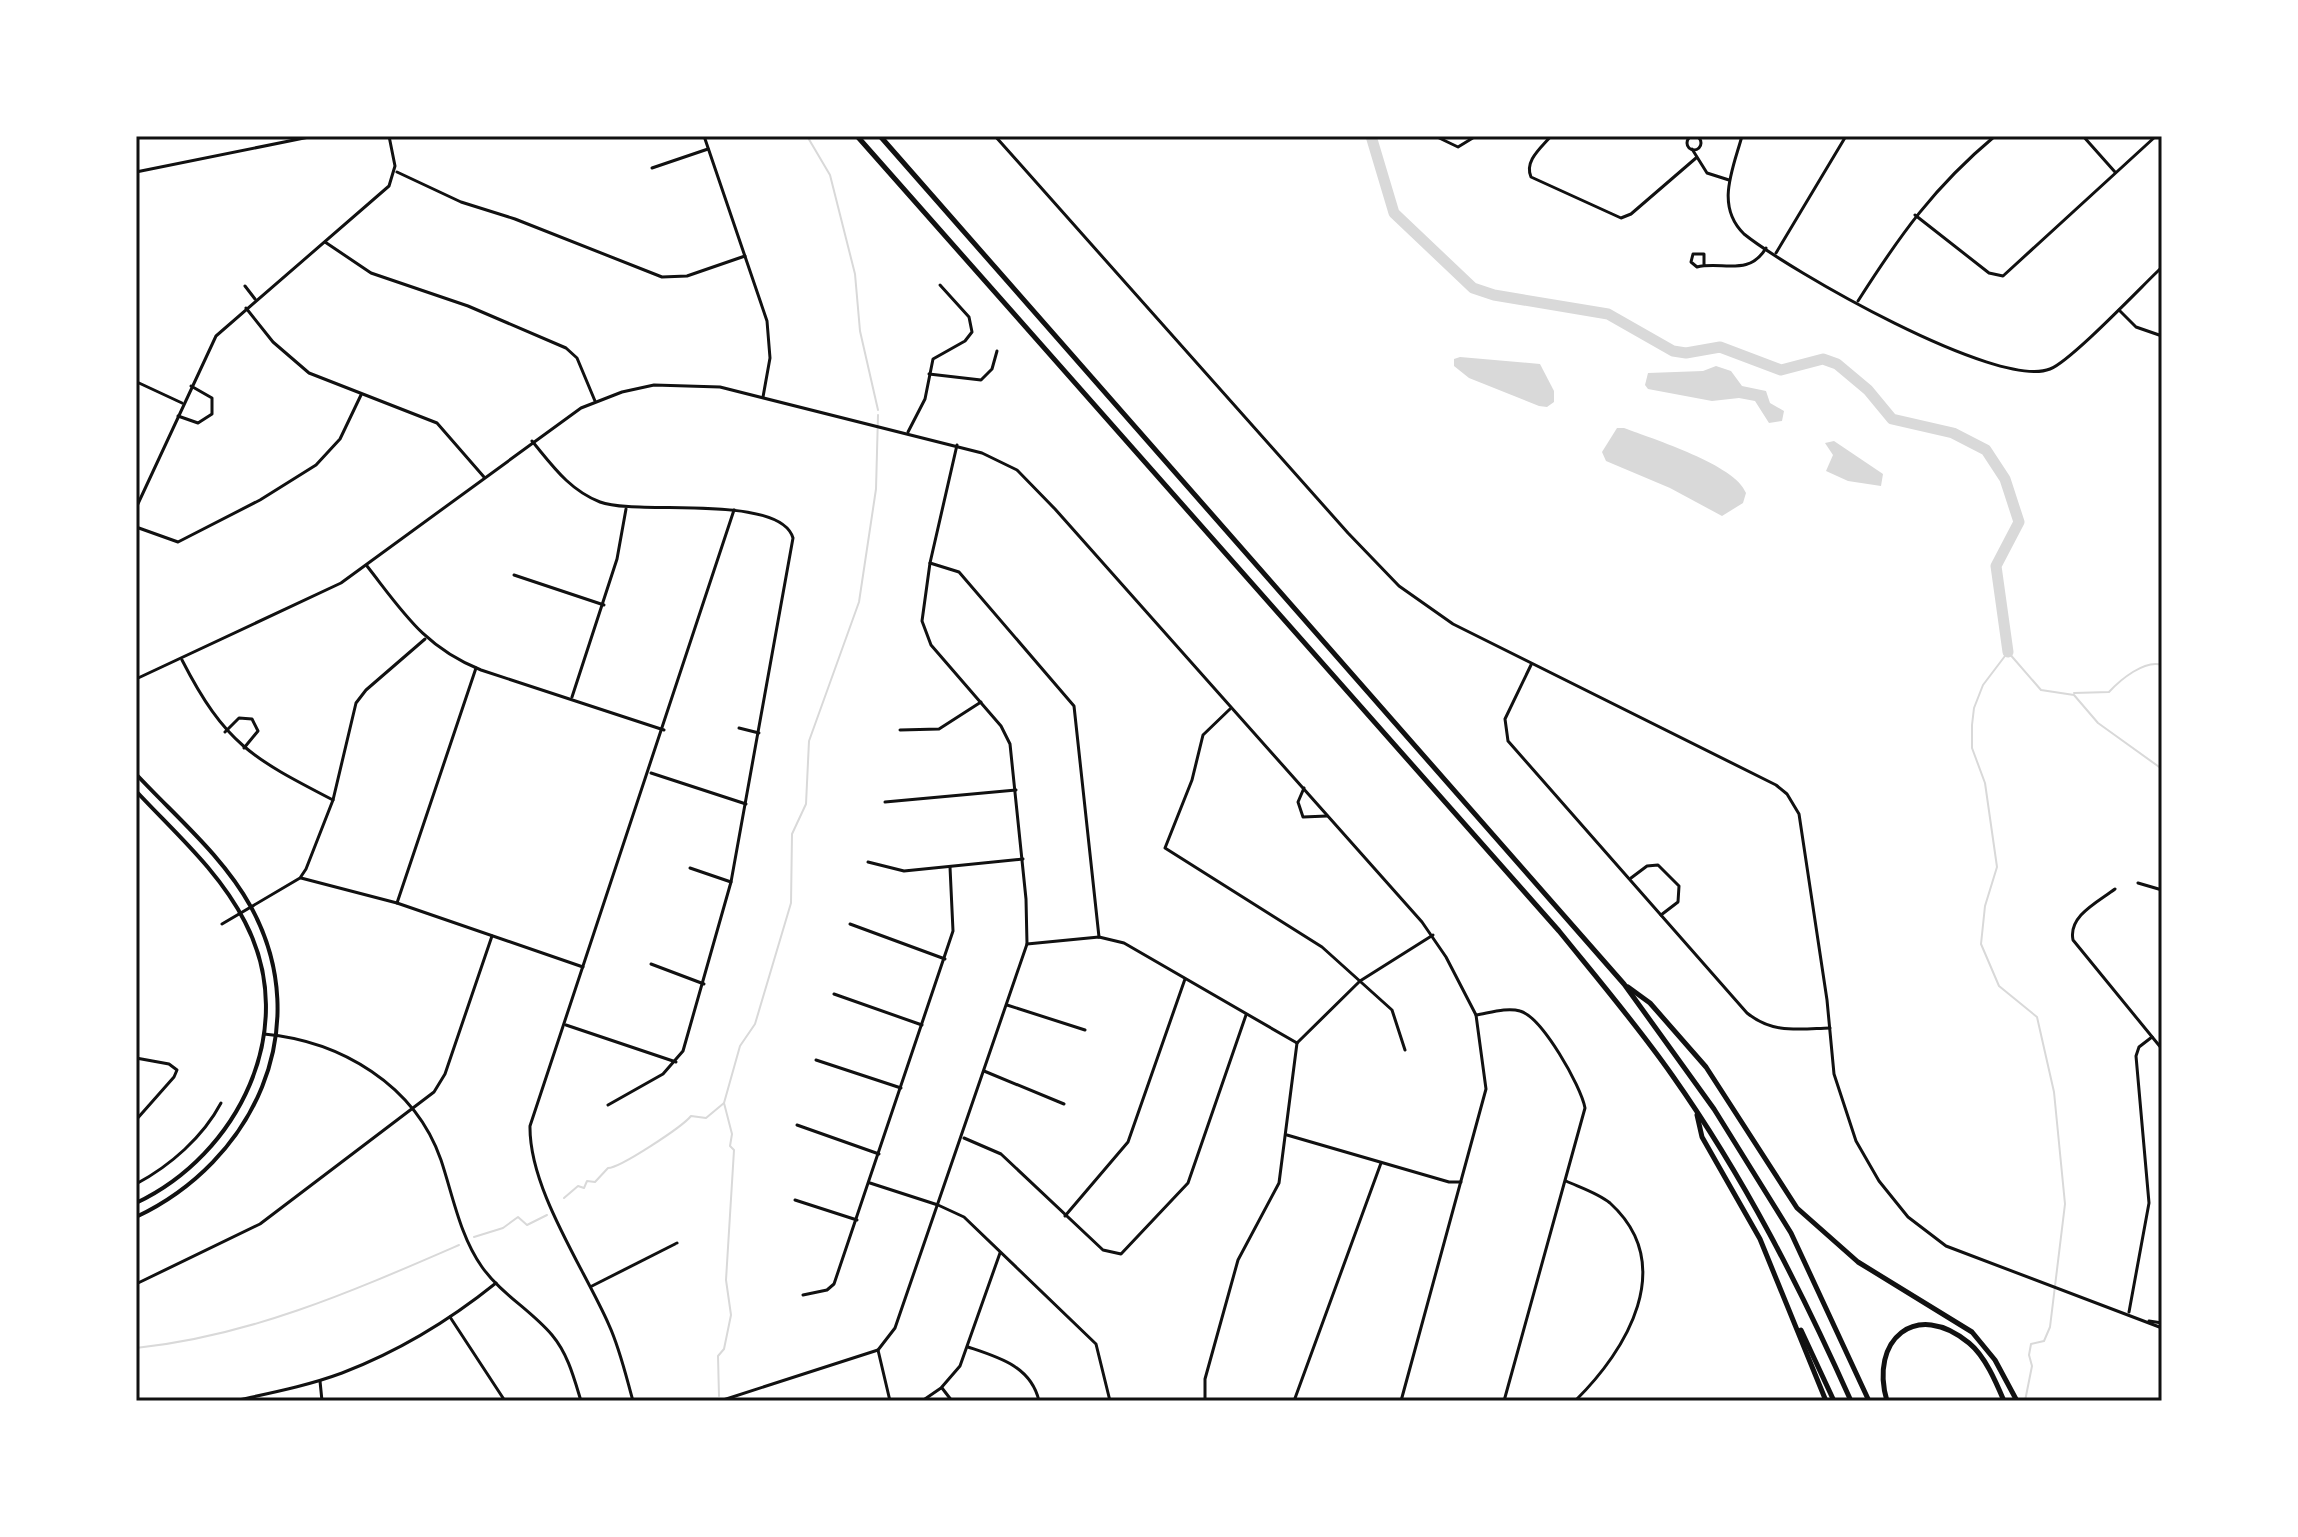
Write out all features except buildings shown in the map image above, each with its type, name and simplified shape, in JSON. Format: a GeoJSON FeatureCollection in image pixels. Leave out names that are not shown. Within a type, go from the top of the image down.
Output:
{"type":"FeatureCollection","features":[{"type":"Feature","properties":{"kind":"highway"},"geometry":{"type":"LineString","coordinates":[[857,136],[1559,931],[1640,1032],[1697,1114],[1790,1270],[1851,1401]]}},
{"type":"Feature","properties":{"kind":"highway"},"geometry":{"type":"LineString","coordinates":[[880,136],[1624,984],[1714,1109],[1791,1233],[1869,1401]]}},
{"type":"Feature","properties":{"kind":"highway"},"geometry":{"type":"LineString","coordinates":[[1624,984],[1650,1003],[1706,1067],[1797,1208],[1858,1262],[1972,1332],[1995,1360],[2017,1401]]}},
{"type":"Feature","properties":{"kind":"highway"},"geometry":{"type":"LineString","coordinates":[[1697,1114],[1702,1137],[1760,1239],[1834,1401]]}},
{"type":"Feature","properties":{"kind":"highway"},"geometry":{"type":"LineString","coordinates":[[1790,1308],[1826,1401]]}},
{"type":"Feature","properties":{"kind":"highway"},"geometry":{"type":"LineString","coordinates":[[1887,1401],[1881,1372],[1886,1348],[1905,1330],[1930,1324],[1971,1344],[2004,1401]]}},
{"type":"Feature","properties":{"kind":"main road"},"geometry":{"type":"LineString","coordinates":[[136,774],[220,860],[252,908],[274,976],[277,1035],[260,1091],[233,1140],[183,1191],[136,1217]]}},
{"type":"Feature","properties":{"kind":"main road"},"geometry":{"type":"LineString","coordinates":[[136,791],[206,864],[240,914],[258,961],[264,1034],[251,1083],[225,1132],[187,1172],[136,1203]]}},
{"type":"Feature","properties":{"kind":"street"},"geometry":{"type":"LineString","coordinates":[[136,172],[314,136]]}},
{"type":"Feature","properties":{"kind":"street"},"geometry":{"type":"LineString","coordinates":[[136,508],[182,403],[216,336],[255,299],[384,192],[395,171],[389,136]]}},
{"type":"Feature","properties":{"kind":"street"},"geometry":{"type":"LineString","coordinates":[[704,136],[768,329],[770,358],[763,397]]}},
{"type":"Feature","properties":{"kind":"street"},"geometry":{"type":"LineString","coordinates":[[995,136],[1387,575],[1438,615],[1776,785],[1790,797],[1799,814],[1834,1074],[1845,1112],[1870,1166],[1899,1208],[1946,1246],[2162,1326]]}},
{"type":"Feature","properties":{"kind":"street"},"geometry":{"type":"LineString","coordinates":[[1435,136],[1458,147],[1476,136]]}},
{"type":"Feature","properties":{"kind":"street"},"geometry":{"type":"LineString","coordinates":[[1551,136],[1531,161],[1528,169],[1531,177],[1621,218],[1631,214],[1696,158]]}},
{"type":"Feature","properties":{"kind":"street"},"geometry":{"type":"LineString","coordinates":[[1742,136],[1729,180],[1727,199],[1735,224],[1766,248],[1858,302],[1971,359],[2030,372],[2055,366],[2162,267]]}},
{"type":"Feature","properties":{"kind":"street"},"geometry":{"type":"LineString","coordinates":[[1775,253],[1846,136]]}},
{"type":"Feature","properties":{"kind":"street"},"geometry":{"type":"LineString","coordinates":[[1858,302],[1915,215],[1957,169],[1995,136]]}},
{"type":"Feature","properties":{"kind":"street"},"geometry":{"type":"LineString","coordinates":[[2083,136],[2116,173]]}},
{"type":"Feature","properties":{"kind":"street"},"geometry":{"type":"LineString","coordinates":[[1915,215],[1989,273],[2003,276],[2156,136]]}},
{"type":"Feature","properties":{"kind":"street"},"geometry":{"type":"LineString","coordinates":[[652,168],[708,149]]}},
{"type":"Feature","properties":{"kind":"street"},"geometry":{"type":"LineString","coordinates":[[1692,149],[1707,173],[1729,180]]}},
{"type":"Feature","properties":{"kind":"street"},"geometry":{"type":"LineString","coordinates":[[395,171],[461,202],[515,219],[662,277],[687,276],[745,256]]}},
{"type":"Feature","properties":{"kind":"street"},"geometry":{"type":"LineString","coordinates":[[325,242],[371,273],[468,306],[566,348],[577,358],[595,401]]}},
{"type":"Feature","properties":{"kind":"street"},"geometry":{"type":"LineString","coordinates":[[1704,265],[1739,267],[1755,260],[1766,248]]}},
{"type":"Feature","properties":{"kind":"street"},"geometry":{"type":"LineString","coordinates":[[908,432],[925,399],[933,359],[965,341],[973,328],[969,317],[940,285]]}},
{"type":"Feature","properties":{"kind":"street"},"geometry":{"type":"LineString","coordinates":[[245,286],[255,299]]}},
{"type":"Feature","properties":{"kind":"street"},"geometry":{"type":"LineString","coordinates":[[246,307],[295,363],[322,379],[437,423],[484,477]]}},
{"type":"Feature","properties":{"kind":"street"},"geometry":{"type":"LineString","coordinates":[[2118,308],[2136,327],[2162,336]]}},
{"type":"Feature","properties":{"kind":"street"},"geometry":{"type":"LineString","coordinates":[[929,374],[981,380],[992,369],[997,351]]}},
{"type":"Feature","properties":{"kind":"street"},"geometry":{"type":"LineString","coordinates":[[139,383],[182,403]]}},
{"type":"Feature","properties":{"kind":"street"},"geometry":{"type":"LineString","coordinates":[[137,677],[311,600],[367,566],[532,441],[595,401],[637,389],[681,383],[720,387],[908,432],[1003,461],[1029,481],[1433,935],[1476,1015],[1486,1089],[1401,1401]]}},
{"type":"Feature","properties":{"kind":"street"},"geometry":{"type":"LineString","coordinates":[[177,415],[198,423],[212,414],[212,398],[191,386]]}},
{"type":"Feature","properties":{"kind":"street"},"geometry":{"type":"LineString","coordinates":[[136,527],[178,542],[300,476],[335,446],[361,395]]}},
{"type":"Feature","properties":{"kind":"street"},"geometry":{"type":"LineString","coordinates":[[532,441],[576,489],[599,502],[626,509],[696,506],[734,510],[785,526],[792,533],[731,882],[704,984],[676,1062],[653,1081],[608,1105]]}},
{"type":"Feature","properties":{"kind":"street"},"geometry":{"type":"LineString","coordinates":[[720,1401],[878,1350],[901,1317],[1027,944],[1023,859],[1008,739],[981,702],[938,654],[924,630],[922,611],[930,563],[957,445]]}},
{"type":"Feature","properties":{"kind":"street"},"geometry":{"type":"LineString","coordinates":[[571,698],[604,605],[626,509]]}},
{"type":"Feature","properties":{"kind":"street"},"geometry":{"type":"LineString","coordinates":[[633,1401],[612,1333],[555,1216],[530,1131],[734,510]]}},
{"type":"Feature","properties":{"kind":"street"},"geometry":{"type":"LineString","coordinates":[[930,563],[959,572],[1074,706],[1099,937]]}},
{"type":"Feature","properties":{"kind":"street"},"geometry":{"type":"LineString","coordinates":[[367,566],[425,639],[476,668],[664,730]]}},
{"type":"Feature","properties":{"kind":"street"},"geometry":{"type":"LineString","coordinates":[[514,575],[604,605]]}},
{"type":"Feature","properties":{"kind":"street"},"geometry":{"type":"LineString","coordinates":[[222,924],[300,878],[318,845],[333,800],[356,703],[366,690],[425,639]]}},
{"type":"Feature","properties":{"kind":"street"},"geometry":{"type":"LineString","coordinates":[[181,659],[202,701],[225,732],[244,748],[333,800]]}},
{"type":"Feature","properties":{"kind":"street"},"geometry":{"type":"LineString","coordinates":[[1532,664],[1505,719],[1508,741],[1757,1021],[1779,1030],[1830,1028]]}},
{"type":"Feature","properties":{"kind":"street"},"geometry":{"type":"LineString","coordinates":[[397,903],[476,668]]}},
{"type":"Feature","properties":{"kind":"street"},"geometry":{"type":"LineString","coordinates":[[900,730],[939,729],[981,702]]}},
{"type":"Feature","properties":{"kind":"street"},"geometry":{"type":"LineString","coordinates":[[1231,708],[1203,735],[1187,796],[1165,840],[1165,848],[1171,855],[1305,935],[1360,981],[1392,1010],[1405,1050]]}},
{"type":"Feature","properties":{"kind":"street"},"geometry":{"type":"LineString","coordinates":[[225,732],[239,718],[252,719],[258,731],[244,748]]}},
{"type":"Feature","properties":{"kind":"street"},"geometry":{"type":"LineString","coordinates":[[739,728],[759,733]]}},
{"type":"Feature","properties":{"kind":"street"},"geometry":{"type":"LineString","coordinates":[[650,773],[746,804]]}},
{"type":"Feature","properties":{"kind":"street"},"geometry":{"type":"LineString","coordinates":[[1304,788],[1298,802],[1303,817],[1329,816]]}},
{"type":"Feature","properties":{"kind":"street"},"geometry":{"type":"LineString","coordinates":[[885,802],[1016,790]]}},
{"type":"Feature","properties":{"kind":"street"},"geometry":{"type":"LineString","coordinates":[[868,862],[897,870],[1023,859]]}},
{"type":"Feature","properties":{"kind":"street"},"geometry":{"type":"LineString","coordinates":[[1631,878],[1647,866],[1658,865],[1679,886],[1678,902],[1661,915]]}},
{"type":"Feature","properties":{"kind":"street"},"geometry":{"type":"LineString","coordinates":[[803,1295],[827,1290],[834,1284],[870,1183],[954,925],[950,867]]}},
{"type":"Feature","properties":{"kind":"street"},"geometry":{"type":"LineString","coordinates":[[690,868],[731,882]]}},
{"type":"Feature","properties":{"kind":"street"},"geometry":{"type":"LineString","coordinates":[[300,878],[397,903],[583,967]]}},
{"type":"Feature","properties":{"kind":"street"},"geometry":{"type":"LineString","coordinates":[[2138,883],[2162,890]]}},
{"type":"Feature","properties":{"kind":"street"},"geometry":{"type":"LineString","coordinates":[[2115,889],[2078,917],[2071,934],[2075,946],[2162,1049]]}},
{"type":"Feature","properties":{"kind":"street"},"geometry":{"type":"LineString","coordinates":[[850,924],[945,959]]}},
{"type":"Feature","properties":{"kind":"street"},"geometry":{"type":"LineString","coordinates":[[1205,1401],[1205,1379],[1236,1267],[1277,1190],[1287,1135],[1297,1043],[1360,981],[1433,935]]}},
{"type":"Feature","properties":{"kind":"street"},"geometry":{"type":"LineString","coordinates":[[136,1284],[260,1224],[434,1092],[442,1080],[492,936]]}},
{"type":"Feature","properties":{"kind":"street"},"geometry":{"type":"LineString","coordinates":[[1027,944],[1099,937],[1124,943],[1297,1043]]}},
{"type":"Feature","properties":{"kind":"street"},"geometry":{"type":"LineString","coordinates":[[651,964],[704,984]]}},
{"type":"Feature","properties":{"kind":"street"},"geometry":{"type":"LineString","coordinates":[[1065,1216],[1128,1142],[1185,979]]}},
{"type":"Feature","properties":{"kind":"street"},"geometry":{"type":"LineString","coordinates":[[834,994],[922,1025]]}},
{"type":"Feature","properties":{"kind":"street"},"geometry":{"type":"LineString","coordinates":[[1007,1005],[1085,1030]]}},
{"type":"Feature","properties":{"kind":"street"},"geometry":{"type":"LineString","coordinates":[[1476,1015],[1524,1012],[1569,1071],[1585,1108],[1506,1401]]}},
{"type":"Feature","properties":{"kind":"street"},"geometry":{"type":"LineString","coordinates":[[962,1138],[997,1151],[1103,1250],[1117,1255],[1125,1252],[1181,1194],[1195,1169],[1246,1015]]}},
{"type":"Feature","properties":{"kind":"street"},"geometry":{"type":"LineString","coordinates":[[564,1024],[676,1062]]}},
{"type":"Feature","properties":{"kind":"street"},"geometry":{"type":"LineString","coordinates":[[264,1034],[317,1045],[364,1066],[414,1107],[435,1144],[466,1239],[496,1283],[541,1323],[559,1345],[581,1401]]}},
{"type":"Feature","properties":{"kind":"street"},"geometry":{"type":"LineString","coordinates":[[2129,1313],[2149,1203],[2136,1056],[2139,1047],[2152,1037]]}},
{"type":"Feature","properties":{"kind":"street"},"geometry":{"type":"LineString","coordinates":[[136,1058],[169,1064],[177,1070],[136,1120]]}},
{"type":"Feature","properties":{"kind":"street"},"geometry":{"type":"LineString","coordinates":[[816,1060],[901,1088]]}},
{"type":"Feature","properties":{"kind":"street"},"geometry":{"type":"LineString","coordinates":[[984,1071],[1046,1093],[1064,1104]]}},
{"type":"Feature","properties":{"kind":"street"},"geometry":{"type":"LineString","coordinates":[[136,1184],[170,1162],[212,1120],[221,1103]]}},
{"type":"Feature","properties":{"kind":"street"},"geometry":{"type":"LineString","coordinates":[[797,1125],[879,1154]]}},
{"type":"Feature","properties":{"kind":"street"},"geometry":{"type":"LineString","coordinates":[[1287,1135],[1449,1182],[1462,1182]]}},
{"type":"Feature","properties":{"kind":"street"},"geometry":{"type":"LineString","coordinates":[[1294,1401],[1381,1163]]}},
{"type":"Feature","properties":{"kind":"street"},"geometry":{"type":"LineString","coordinates":[[1566,1181],[1613,1206],[1634,1240],[1645,1281],[1642,1297],[1611,1363],[1575,1401]]}},
{"type":"Feature","properties":{"kind":"street"},"geometry":{"type":"LineString","coordinates":[[870,1183],[938,1205],[964,1217],[1096,1344],[1110,1401]]}},
{"type":"Feature","properties":{"kind":"street"},"geometry":{"type":"LineString","coordinates":[[795,1200],[857,1220]]}},
{"type":"Feature","properties":{"kind":"street"},"geometry":{"type":"LineString","coordinates":[[591,1287],[677,1243]]}},
{"type":"Feature","properties":{"kind":"street"},"geometry":{"type":"LineString","coordinates":[[922,1401],[941,1388],[958,1370],[1000,1253]]}},
{"type":"Feature","properties":{"kind":"street"},"geometry":{"type":"LineString","coordinates":[[234,1401],[320,1381],[359,1365],[450,1317],[496,1283]]}},
{"type":"Feature","properties":{"kind":"street"},"geometry":{"type":"LineString","coordinates":[[450,1317],[505,1401]]}},
{"type":"Feature","properties":{"kind":"street"},"geometry":{"type":"LineString","coordinates":[[968,1347],[1016,1367],[1034,1385],[1039,1401]]}},
{"type":"Feature","properties":{"kind":"street"},"geometry":{"type":"LineString","coordinates":[[878,1350],[890,1401]]}},
{"type":"Feature","properties":{"kind":"street"},"geometry":{"type":"LineString","coordinates":[[320,1381],[322,1401]]}},
{"type":"Feature","properties":{"kind":"street"},"geometry":{"type":"LineString","coordinates":[[941,1388],[952,1401]]}},
{"type":"Feature","properties":{"kind":"shaded area"},"geometry":{"type":"Polygon","coordinates":[[[1454,359],[1540,364],[1554,391],[1554,402],[1547,407],[1539,406],[1469,378],[1454,366],[1454,359]]]}},
{"type":"Feature","properties":{"kind":"shaded area"},"geometry":{"type":"Polygon","coordinates":[[[1716,366],[1731,371],[1742,386],[1766,391],[1770,403],[1784,411],[1782,421],[1769,423],[1755,401],[1739,398],[1712,401],[1648,389],[1645,385],[1648,373],[1703,371],[1716,366]]]}},
{"type":"Feature","properties":{"kind":"shaded area"},"geometry":{"type":"Polygon","coordinates":[[[1617,428],[1673,446],[1711,463],[1739,483],[1746,493],[1743,503],[1722,516],[1670,488],[1606,461],[1602,452],[1617,428]]]}},
{"type":"Feature","properties":{"kind":"shaded area"},"geometry":{"type":"Polygon","coordinates":[[[1834,441],[1883,474],[1881,486],[1848,481],[1826,471],[1833,455],[1825,443],[1834,441]]]}},
{"type":"Feature","properties":{"kind":"waterway"},"geometry":{"type":"LineString","coordinates":[[807,136],[830,175],[855,274],[860,331],[878,410]]}},
{"type":"Feature","properties":{"kind":"waterway"},"geometry":{"type":"LineString","coordinates":[[1371,136],[1394,213],[1473,288],[1494,295],[1608,314],[1673,351],[1686,353],[1720,347],[1781,370],[1823,359],[1837,364],[1868,390],[1892,419],[1953,433],[1986,450],[2005,479],[2019,522],[1996,566],[2008,652]]}},
{"type":"Feature","properties":{"kind":"waterway"},"geometry":{"type":"LineString","coordinates":[[719,1396],[718,1356],[724,1349],[731,1315],[726,1280],[734,1150],[730,1146],[732,1134],[724,1103],[740,1046],[755,1024],[791,903],[792,834],[806,804],[809,741],[859,602],[876,489],[878,415]]}},
{"type":"Feature","properties":{"kind":"waterway"},"geometry":{"type":"LineString","coordinates":[[2025,1401],[2032,1366],[2029,1355],[2031,1344],[2044,1341],[2050,1327],[2065,1204],[2054,1092],[2037,1017],[1999,986],[1981,944],[1985,906],[1997,867],[1985,783],[1972,748],[1974,708],[1983,685],[2008,652],[2041,690],[2074,695],[2098,723],[2162,769]]}},
{"type":"Feature","properties":{"kind":"waterway"},"geometry":{"type":"LineString","coordinates":[[2074,693],[2109,692],[2141,668],[2162,665]]}},
{"type":"Feature","properties":{"kind":"waterway"},"geometry":{"type":"LineString","coordinates":[[564,1198],[578,1186],[584,1188],[587,1181],[595,1182],[608,1168],[651,1146],[691,1116],[706,1118],[724,1103]]}},
{"type":"Feature","properties":{"kind":"waterway"},"geometry":{"type":"LineString","coordinates":[[474,1237],[503,1228],[518,1217],[527,1225],[547,1215]]}},
{"type":"Feature","properties":{"kind":"waterway"},"geometry":{"type":"LineString","coordinates":[[136,1348],[179,1342],[261,1322],[341,1295],[459,1245]]}}]}
